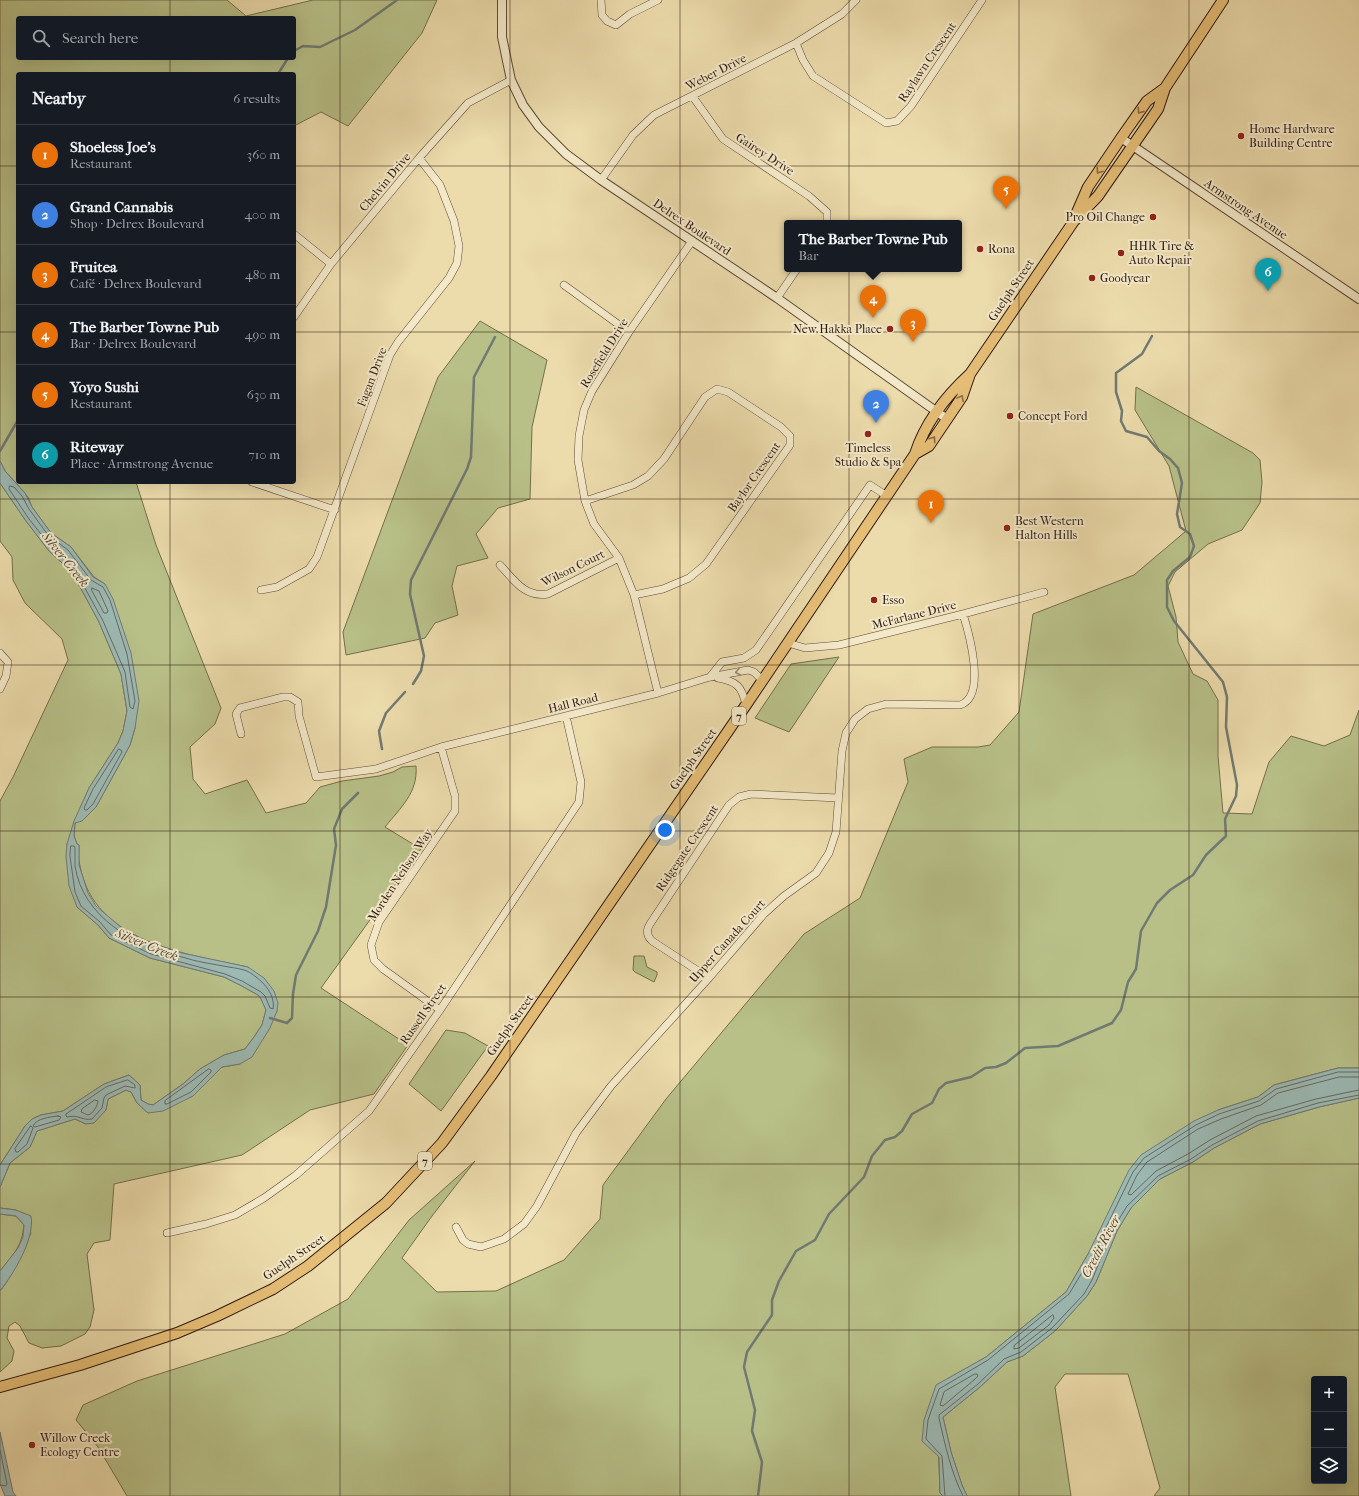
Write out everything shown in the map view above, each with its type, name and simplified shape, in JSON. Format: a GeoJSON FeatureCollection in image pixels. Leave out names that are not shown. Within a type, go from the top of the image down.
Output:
{"type":"FeatureCollection","features":[{"type":"Feature","properties":{"kind":"main road","name":"Guelph Street"},"geometry":{"type":"LineString","coordinates":[[2,1387],[80,1365],[177,1333],[217,1316],[273,1289],[308,1266],[386,1203],[442,1143],[491,1076],[788,643],[915,454],[920,439],[937,412],[953,390],[970,374],[1074,221],[1098,196],[1158,109],[1165,88],[1223,0]]}},
{"type":"Feature","properties":{"kind":"main road","name":"Guelph Street"},"geometry":{"type":"LineString","coordinates":[[1074,221],[1088,187],[1121,138],[1147,101],[1165,88]]}},
{"type":"Feature","properties":{"kind":"main road","name":"Guelph Street"},"geometry":{"type":"LineString","coordinates":[[915,454],[928,446],[947,419],[962,397],[970,374]]}},
{"type":"Feature","properties":{"kind":"street","name":"Delrex Boulevard"},"geometry":{"type":"LineString","coordinates":[[502,0],[502,37],[511,80],[523,105],[539,127],[566,154],[601,180],[777,298],[947,419]]}},
{"type":"Feature","properties":{"kind":"street"},"geometry":{"type":"LineString","coordinates":[[601,0],[602,16],[607,22],[616,25],[630,14],[658,0]]}},
{"type":"Feature","properties":{"kind":"street","name":"Weber Drive"},"geometry":{"type":"LineString","coordinates":[[601,180],[633,134],[654,115],[796,43],[842,14],[856,0]]}},
{"type":"Feature","properties":{"kind":"street","name":"Raylawn Crescent"},"geometry":{"type":"LineString","coordinates":[[796,43],[803,60],[814,76],[886,123],[897,122],[911,106],[982,0]]}},
{"type":"Feature","properties":{"kind":"street","name":"Chelvin Drive"},"geometry":{"type":"LineString","coordinates":[[296,314],[331,264],[419,158],[468,103],[511,80]]}},
{"type":"Feature","properties":{"kind":"street","name":"Gairey Drive"},"geometry":{"type":"LineString","coordinates":[[693,96],[723,139],[809,196],[827,212],[827,220]]}},
{"type":"Feature","properties":{"kind":"street","name":"Armstrong Avenue"},"geometry":{"type":"LineString","coordinates":[[1121,138],[1359,299]]}},
{"type":"Feature","properties":{"kind":"street","name":"Fagan Drive"},"geometry":{"type":"LineString","coordinates":[[261,590],[277,587],[309,569],[317,557],[390,355],[398,342],[449,278],[457,263],[459,246],[454,220],[440,185],[419,158]]}},
{"type":"Feature","properties":{"kind":"street"},"geometry":{"type":"LineString","coordinates":[[296,236],[331,264]]}},
{"type":"Feature","properties":{"kind":"street","name":"Rosefield Drive"},"geometry":{"type":"LineString","coordinates":[[658,693],[634,595],[618,558],[594,524],[585,501],[578,460],[579,436],[584,410],[592,391],[629,332],[692,240]]}},
{"type":"Feature","properties":{"kind":"street"},"geometry":{"type":"LineString","coordinates":[[777,298],[795,272]]}},
{"type":"Feature","properties":{"kind":"street"},"geometry":{"type":"LineString","coordinates":[[564,285],[629,332]]}},
{"type":"Feature","properties":{"kind":"street","name":"Baylor Crescent"},"geometry":{"type":"LineString","coordinates":[[585,501],[633,485],[648,476],[664,459],[705,397],[717,389],[728,392],[781,427],[790,436],[790,445],[706,564],[689,578],[663,589],[634,595]]}},
{"type":"Feature","properties":{"kind":"street"},"geometry":{"type":"LineString","coordinates":[[258,484],[335,510]]}},
{"type":"Feature","properties":{"kind":"street"},"geometry":{"type":"LineString","coordinates":[[710,677],[722,662],[744,658],[756,650],[870,485],[887,496]]}},
{"type":"Feature","properties":{"kind":"street","name":"Wilson Court"},"geometry":{"type":"LineString","coordinates":[[500,565],[525,591],[540,596],[548,594],[618,558]]}},
{"type":"Feature","properties":{"kind":"street","name":"McFarlane Drive"},"geometry":{"type":"LineString","coordinates":[[788,643],[805,648],[839,644],[964,614],[1044,592]]}},
{"type":"Feature","properties":{"kind":"street","name":"Upper Canada Court"},"geometry":{"type":"LineString","coordinates":[[456,1227],[463,1240],[468,1244],[481,1247],[504,1239],[524,1224],[537,1206],[576,1133],[611,1086],[709,978],[764,914],[784,896],[816,872],[820,867],[829,853],[836,832],[844,741],[850,726],[861,713],[876,706],[886,704],[960,705],[966,703],[973,692],[973,654],[964,614]]}},
{"type":"Feature","properties":{"kind":"street"},"geometry":{"type":"LineString","coordinates":[[0,653],[8,662],[6,676],[0,689]]}},
{"type":"Feature","properties":{"kind":"street","name":"Hall Road"},"geometry":{"type":"LineString","coordinates":[[242,734],[236,714],[240,708],[283,697],[290,697],[298,702],[299,716],[316,776],[376,769],[441,748],[658,693],[710,677],[748,670],[754,672],[762,680]]}},
{"type":"Feature","properties":{"kind":"street"},"geometry":{"type":"LineString","coordinates":[[710,677],[727,679],[737,684],[744,693],[746,705]]}},
{"type":"Feature","properties":{"kind":"street","name":"Russell Street"},"geometry":{"type":"LineString","coordinates":[[167,1232],[206,1224],[236,1215],[264,1198],[296,1175],[369,1111],[440,1010],[579,802],[581,782],[566,716]]}},
{"type":"Feature","properties":{"kind":"street","name":"Morden Neilson Way"},"geometry":{"type":"LineString","coordinates":[[440,1010],[383,969],[374,960],[371,945],[380,922],[455,811],[455,796],[441,748]]}},
{"type":"Feature","properties":{"kind":"street","name":"Ridgegate Crescent"},"geometry":{"type":"LineString","coordinates":[[709,978],[652,941],[647,931],[650,924],[729,805],[739,797],[751,794],[838,798]]}},
{"type":"Feature","properties":{"kind":"green space"},"geometry":{"type":"Polygon","coordinates":[[[0,0],[227,0],[246,16],[313,0],[437,0],[422,33],[348,126],[321,112],[296,125],[296,72],[16,72],[16,483],[5,471],[0,461],[0,0]]]}},
{"type":"Feature","properties":{"kind":"green space"},"geometry":{"type":"Polygon","coordinates":[[[480,321],[547,360],[532,427],[530,499],[498,508],[476,534],[488,558],[457,566],[452,586],[458,615],[435,623],[425,638],[346,655],[343,632],[438,377],[480,321]]]}},
{"type":"Feature","properties":{"kind":"green space"},"geometry":{"type":"Polygon","coordinates":[[[1136,387],[1253,453],[1260,460],[1262,482],[1260,503],[1242,530],[1208,544],[1175,572],[1168,586],[1176,617],[1178,642],[1193,674],[1207,681],[1218,700],[1218,756],[1223,813],[1252,814],[1269,762],[1291,736],[1324,746],[1350,735],[1359,710],[1359,1068],[1338,1068],[1274,1085],[1258,1097],[1218,1110],[1088,1254],[1066,1292],[986,1357],[936,1386],[940,1493],[943,1496],[127,1496],[98,1447],[76,1420],[83,1405],[137,1381],[285,1334],[348,1299],[409,1220],[475,1161],[432,1216],[402,1258],[437,1292],[496,1291],[564,1260],[600,1219],[603,1185],[666,1099],[804,934],[860,898],[908,782],[904,759],[932,747],[978,747],[990,745],[1019,712],[1033,614],[1134,575],[1186,531],[1169,466],[1135,410],[1136,387]]]}},
{"type":"Feature","properties":{"kind":"green space"},"geometry":{"type":"Polygon","coordinates":[[[0,483],[49,551],[72,572],[99,622],[121,674],[127,711],[123,731],[118,743],[89,788],[67,844],[77,907],[98,925],[109,938],[150,958],[224,977],[258,995],[261,998],[266,1010],[262,1025],[245,1049],[224,1055],[200,1069],[183,1084],[153,1105],[141,1100],[140,1085],[129,1075],[104,1084],[63,1111],[41,1115],[34,1118],[25,1126],[0,1165],[0,801],[13,777],[68,660],[62,639],[25,603],[13,580],[12,557],[0,541],[0,483]]]}},
{"type":"Feature","properties":{"kind":"green space"},"geometry":{"type":"Polygon","coordinates":[[[16,484],[137,484],[156,545],[221,708],[215,724],[190,747],[193,779],[205,794],[247,780],[266,813],[306,803],[320,787],[342,781],[379,776],[393,772],[402,767],[416,766],[416,776],[411,792],[385,827],[421,849],[321,988],[408,1045],[374,1094],[310,1110],[242,1155],[114,1184],[110,1240],[94,1243],[87,1254],[94,1310],[90,1327],[85,1334],[61,1346],[42,1348],[29,1343],[20,1326],[15,1322],[9,1326],[7,1338],[14,1351],[12,1361],[0,1372],[0,1291],[6,1283],[31,1233],[16,1210],[0,1208],[0,1187],[10,1163],[30,1147],[37,1131],[75,1119],[86,1124],[106,1110],[108,1099],[126,1090],[131,1092],[137,1103],[148,1113],[193,1096],[222,1067],[240,1064],[277,1011],[248,967],[197,956],[146,940],[123,928],[103,912],[89,892],[79,863],[79,845],[77,844],[74,836],[75,823],[96,807],[130,745],[135,728],[105,584],[94,577],[71,547],[51,533],[32,507],[28,497],[16,484]]]}},
{"type":"Feature","properties":{"kind":"green space"},"geometry":{"type":"Polygon","coordinates":[[[839,657],[789,732],[755,718],[791,664],[839,657]]]}},
{"type":"Feature","properties":{"kind":"green space"},"geometry":{"type":"Polygon","coordinates":[[[634,956],[644,956],[647,967],[657,972],[654,982],[633,970],[634,956]]]}},
{"type":"Feature","properties":{"kind":"green space"},"geometry":{"type":"Polygon","coordinates":[[[446,1030],[465,1033],[488,1046],[441,1111],[409,1084],[446,1030]]]}},
{"type":"Feature","properties":{"kind":"green space"},"geometry":{"type":"Polygon","coordinates":[[[1359,1098],[1359,1496],[1154,1496],[1160,1488],[1128,1374],[1065,1374],[1055,1387],[1071,1496],[967,1496],[951,1452],[943,1417],[980,1387],[1007,1362],[1023,1356],[1055,1331],[1087,1296],[1096,1282],[1117,1231],[1131,1208],[1160,1179],[1260,1124],[1319,1107],[1359,1098]]]}},
{"type":"Feature","properties":{"kind":"green space"},"geometry":{"type":"Polygon","coordinates":[[[0,1214],[16,1216],[24,1225],[19,1245],[0,1271],[0,1214]]]}},
{"type":"Feature","properties":{"kind":"water","name":"Silver Creek"},"geometry":{"type":"Polygon","coordinates":[[[0,461],[5,471],[25,493],[32,507],[51,533],[71,547],[93,577],[105,584],[113,599],[131,653],[139,701],[135,728],[130,745],[96,807],[82,821],[75,823],[74,836],[77,844],[79,845],[79,865],[88,893],[96,906],[123,929],[146,941],[182,953],[248,967],[264,978],[274,991],[278,1003],[277,1011],[270,1028],[252,1057],[240,1064],[222,1067],[193,1096],[163,1111],[148,1113],[137,1103],[131,1092],[126,1090],[108,1099],[106,1110],[94,1123],[86,1124],[75,1119],[37,1131],[30,1147],[10,1163],[0,1187],[0,1165],[25,1126],[32,1119],[41,1115],[63,1111],[104,1084],[129,1075],[140,1085],[141,1100],[153,1105],[183,1084],[200,1069],[224,1055],[245,1049],[262,1025],[266,1010],[258,995],[224,977],[150,958],[109,938],[98,925],[77,907],[69,886],[66,856],[67,844],[74,821],[89,788],[118,743],[123,731],[127,711],[121,674],[99,622],[72,572],[49,551],[0,483],[0,461]]]}},
{"type":"Feature","properties":{"kind":"water","name":"Credit River"},"geometry":{"type":"Polygon","coordinates":[[[1338,1068],[1359,1068],[1359,1098],[1319,1107],[1260,1124],[1160,1179],[1131,1208],[1117,1231],[1096,1282],[1087,1296],[1055,1331],[1023,1356],[1007,1362],[980,1387],[943,1417],[951,1452],[967,1496],[943,1496],[940,1493],[939,1457],[922,1441],[924,1420],[936,1385],[986,1357],[1066,1292],[1088,1254],[1129,1170],[1141,1155],[1194,1121],[1218,1110],[1258,1097],[1274,1085],[1338,1068]]]}},
{"type":"Feature","properties":{"kind":"water"},"geometry":{"type":"Polygon","coordinates":[[[0,1208],[16,1210],[31,1216],[31,1225],[27,1245],[17,1265],[0,1291],[0,1271],[18,1248],[23,1237],[24,1225],[16,1216],[0,1214],[0,1208]]]}},
{"type":"Feature","properties":{"kind":"water"},"geometry":{"type":"Polygon","coordinates":[[[0,1432],[13,1492],[16,1496],[5,1496],[0,1484],[0,1432]]]}},
{"type":"Feature","properties":{"kind":"waterway"},"geometry":{"type":"LineString","coordinates":[[296,50],[303,46],[320,47],[355,30],[397,0]]}},
{"type":"Feature","properties":{"kind":"waterway"},"geometry":{"type":"LineString","coordinates":[[279,72],[287,60]]}},
{"type":"Feature","properties":{"kind":"waterway"},"geometry":{"type":"LineString","coordinates":[[758,1496],[762,1462],[752,1431],[755,1410],[744,1367],[747,1352],[772,1315],[772,1300],[779,1281],[796,1251],[815,1240],[829,1214],[864,1177],[872,1156],[885,1140],[895,1137],[902,1131],[912,1114],[932,1103],[939,1089],[946,1083],[971,1077],[985,1068],[996,1067],[1006,1063],[1025,1048],[1058,1046],[1112,1023],[1121,1010],[1128,982],[1136,969],[1141,931],[1157,903],[1170,890],[1193,875],[1206,855],[1226,836],[1225,819],[1236,796],[1237,785],[1226,727],[1227,697],[1223,682],[1174,621],[1167,607],[1167,580],[1173,571],[1190,557],[1194,546],[1190,534],[1180,527],[1177,514],[1182,483],[1178,468],[1170,459],[1159,451],[1147,437],[1126,431],[1121,421],[1122,411],[1116,392],[1116,373],[1142,354],[1152,336]]}},
{"type":"Feature","properties":{"kind":"waterway"},"geometry":{"type":"LineString","coordinates":[[413,684],[421,671],[424,656],[410,594],[411,580],[467,469],[471,457],[474,377],[495,337]]}},
{"type":"Feature","properties":{"kind":"waterway"},"geometry":{"type":"LineString","coordinates":[[0,451],[16,423]]}},
{"type":"Feature","properties":{"kind":"waterway"},"geometry":{"type":"LineString","coordinates":[[382,749],[379,731],[386,713],[405,692]]}},
{"type":"Feature","properties":{"kind":"waterway"},"geometry":{"type":"LineString","coordinates":[[270,1018],[287,1023],[292,1018],[293,994],[296,975],[318,931],[326,907],[336,845],[334,829],[342,809],[358,793]]}},
{"type":"Feature","properties":{"kind":"place","name":"Home Hardware Building Centre"},"geometry":{"type":"Point","coordinates":[1241,136]}},
{"type":"Feature","properties":{"kind":"place","name":"Yoyo Sushi"},"geometry":{"type":"Point","coordinates":[1006,209]}},
{"type":"Feature","properties":{"kind":"place","name":"Pro Oil Change"},"geometry":{"type":"Point","coordinates":[1153,217]}},
{"type":"Feature","properties":{"kind":"place","name":"Rona"},"geometry":{"type":"Point","coordinates":[980,249]}},
{"type":"Feature","properties":{"kind":"place","name":"HHR Tire & Auto Repair"},"geometry":{"type":"Point","coordinates":[1121,253]}},
{"type":"Feature","properties":{"kind":"place","name":"Goodyear"},"geometry":{"type":"Point","coordinates":[1092,278]}},
{"type":"Feature","properties":{"kind":"place","name":"Riteway"},"geometry":{"type":"Point","coordinates":[1268,291]}},
{"type":"Feature","properties":{"kind":"place","name":"The Barber Towne Pub"},"geometry":{"type":"Point","coordinates":[873,318]}},
{"type":"Feature","properties":{"kind":"place","name":"New Hakka Place"},"geometry":{"type":"Point","coordinates":[890,329]}},
{"type":"Feature","properties":{"kind":"place","name":"Fruitea"},"geometry":{"type":"Point","coordinates":[913,342]}},
{"type":"Feature","properties":{"kind":"place","name":"Concept Ford"},"geometry":{"type":"Point","coordinates":[1010,416]}},
{"type":"Feature","properties":{"kind":"place","name":"Grand Cannabis"},"geometry":{"type":"Point","coordinates":[876,423]}},
{"type":"Feature","properties":{"kind":"place","name":"Timeless Studio & Spa"},"geometry":{"type":"Point","coordinates":[868,434]}},
{"type":"Feature","properties":{"kind":"place","name":"Shoeless Joe's"},"geometry":{"type":"Point","coordinates":[931,523]}},
{"type":"Feature","properties":{"kind":"place","name":"Best Western Halton Hills"},"geometry":{"type":"Point","coordinates":[1007,528]}},
{"type":"Feature","properties":{"kind":"place","name":"Esso"},"geometry":{"type":"Point","coordinates":[874,600]}},
{"type":"Feature","properties":{"kind":"place","name":"Willow Creek Ecology Centre"},"geometry":{"type":"Point","coordinates":[32,1445]}}]}
